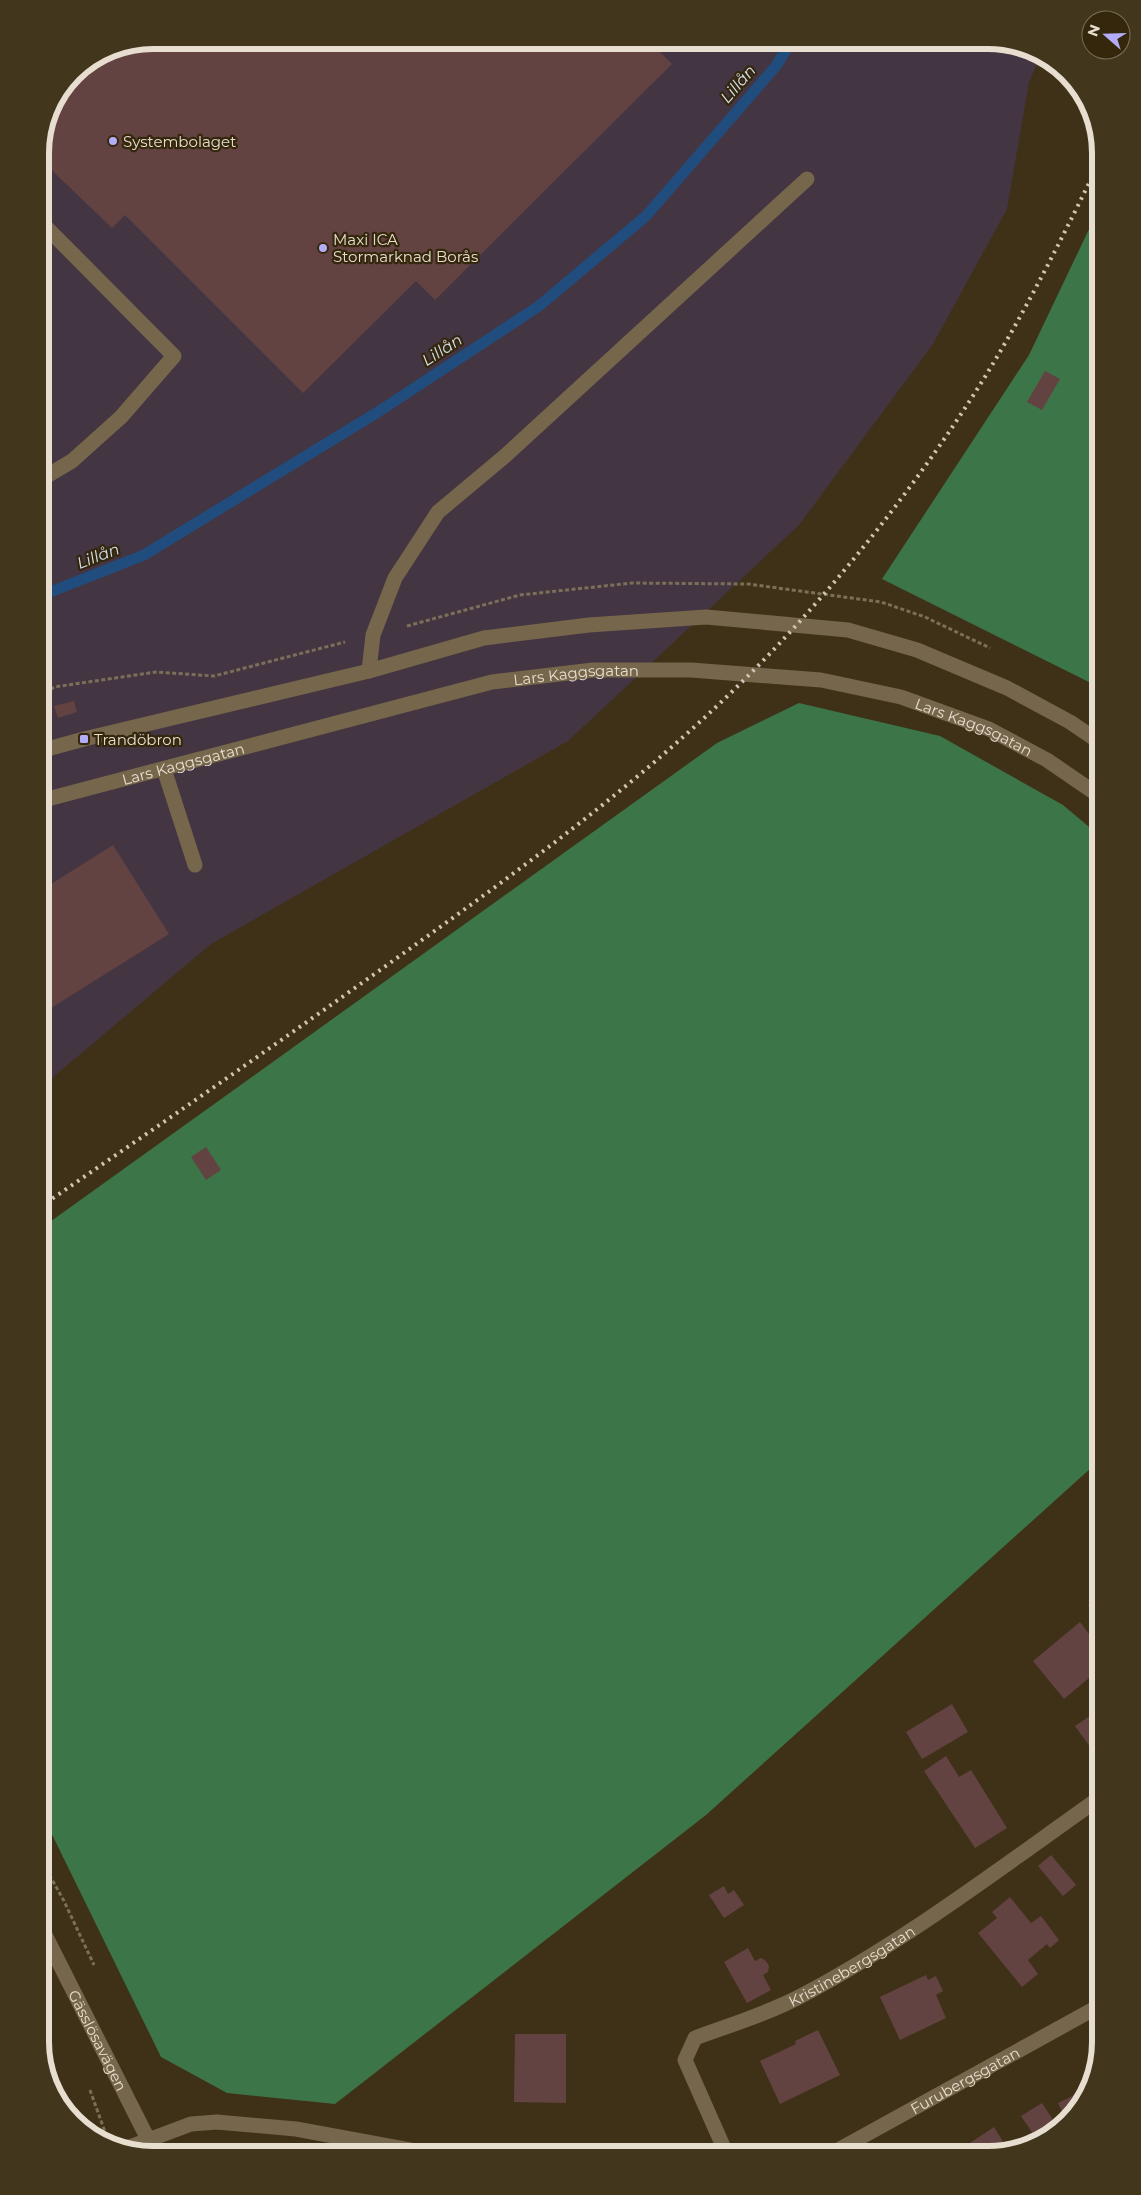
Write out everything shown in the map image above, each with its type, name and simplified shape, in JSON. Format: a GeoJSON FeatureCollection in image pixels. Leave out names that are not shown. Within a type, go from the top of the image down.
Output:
{"type":"FeatureCollection","features":[{"type":"Feature","properties":{"kind":"street"},"geometry":{"type":"LineString","coordinates":[[369,671],[373,635],[395,578],[438,512],[505,456],[807,179]]}},
{"type":"Feature","properties":{"kind":"street"},"geometry":{"type":"LineString","coordinates":[[49,230],[174,356],[121,417],[72,461],[49,475]]}},
{"type":"Feature","properties":{"kind":"street"},"geometry":{"type":"LineString","coordinates":[[49,749],[369,671],[484,638],[589,625],[706,617],[848,630],[917,650],[1007,688],[1092,736]]}},
{"type":"Feature","properties":{"kind":"street","name":"Lars Kaggsgatan"},"geometry":{"type":"LineString","coordinates":[[49,799],[492,682],[593,670],[691,670],[821,680],[901,697],[988,729],[1047,760],[1092,790]]}},
{"type":"Feature","properties":{"kind":"street"},"geometry":{"type":"LineString","coordinates":[[164,769],[195,865]]}},
{"type":"Feature","properties":{"kind":"street","name":"Kristinebergsgatan"},"geometry":{"type":"LineString","coordinates":[[723,2146],[685,2060],[695,2038],[748,2019],[800,1996],[914,1929],[1092,1803]]}},
{"type":"Feature","properties":{"kind":"street","name":"Gässlösavägen"},"geometry":{"type":"LineString","coordinates":[[49,1943],[152,2146]]}},
{"type":"Feature","properties":{"kind":"street","name":"Furubergsgatan"},"geometry":{"type":"LineString","coordinates":[[845,2146],[1092,2011]]}},
{"type":"Feature","properties":{"kind":"street"},"geometry":{"type":"LineString","coordinates":[[137,2145],[191,2124],[217,2122],[296,2129],[388,2146]]}},
{"type":"Feature","properties":{"kind":"shaded area"},"geometry":{"type":"Polygon","coordinates":[[[153,49],[995,49],[1021,54],[1038,62],[1029,82],[1007,209],[933,344],[799,525],[568,741],[211,944],[49,1080],[49,146],[52,126],[57,113],[75,84],[95,66],[113,57],[126,52],[153,49]]]}},
{"type":"Feature","properties":{"kind":"green space"},"geometry":{"type":"Polygon","coordinates":[[[1092,223],[1092,684],[882,579],[1029,355],[1092,223]]]}},
{"type":"Feature","properties":{"kind":"green space"},"geometry":{"type":"Polygon","coordinates":[[[799,703],[940,736],[1063,805],[1092,829],[1092,1467],[706,1815],[335,2104],[227,2093],[161,2057],[49,1828],[49,1223],[717,743],[799,703]]]}},
{"type":"Feature","properties":{"kind":"building","name":"Maxi ICA Stormarknad Borås"},"geometry":{"type":"Polygon","coordinates":[[[153,49],[657,49],[672,64],[435,300],[416,281],[303,393],[125,215],[112,228],[49,168],[49,146],[52,126],[70,90],[95,66],[126,52],[153,49]]]}},
{"type":"Feature","properties":{"kind":"building"},"geometry":{"type":"Polygon","coordinates":[[[1045,371],[1060,379],[1042,410],[1027,402],[1045,371]]]}},
{"type":"Feature","properties":{"kind":"building"},"geometry":{"type":"Polygon","coordinates":[[[74,701],[77,712],[58,718],[54,706],[74,701]]]}},
{"type":"Feature","properties":{"kind":"building"},"geometry":{"type":"Polygon","coordinates":[[[113,845],[169,934],[49,1009],[49,885],[113,845]]]}},
{"type":"Feature","properties":{"kind":"building"},"geometry":{"type":"Polygon","coordinates":[[[206,1147],[221,1170],[206,1180],[191,1157],[206,1147]]]}},
{"type":"Feature","properties":{"kind":"building"},"geometry":{"type":"Polygon","coordinates":[[[1092,1603],[1092,1611],[1088,1605],[1092,1603]]]}},
{"type":"Feature","properties":{"kind":"building"},"geometry":{"type":"Polygon","coordinates":[[[1080,1622],[1092,1638],[1092,1676],[1064,1699],[1033,1661],[1080,1622]]]}},
{"type":"Feature","properties":{"kind":"building"},"geometry":{"type":"Polygon","coordinates":[[[952,1704],[968,1732],[922,1759],[906,1732],[952,1704]]]}},
{"type":"Feature","properties":{"kind":"building"},"geometry":{"type":"Polygon","coordinates":[[[1092,1714],[1092,1750],[1075,1726],[1092,1714]]]}},
{"type":"Feature","properties":{"kind":"building"},"geometry":{"type":"Polygon","coordinates":[[[946,1756],[959,1777],[971,1770],[1007,1828],[975,1848],[924,1771],[946,1756]]]}},
{"type":"Feature","properties":{"kind":"building"},"geometry":{"type":"Polygon","coordinates":[[[1051,1855],[1076,1885],[1063,1896],[1038,1866],[1051,1855]]]}},
{"type":"Feature","properties":{"kind":"building"},"geometry":{"type":"Polygon","coordinates":[[[724,1886],[728,1894],[734,1890],[744,1905],[724,1918],[709,1895],[724,1886]]]}},
{"type":"Feature","properties":{"kind":"building"},"geometry":{"type":"Polygon","coordinates":[[[1010,1897],[1031,1923],[1041,1916],[1059,1940],[1050,1948],[1047,1944],[1028,1960],[1038,1974],[1022,1987],[978,1933],[997,1918],[992,1912],[1010,1897]]]}},
{"type":"Feature","properties":{"kind":"building"},"geometry":{"type":"Polygon","coordinates":[[[748,1948],[755,1961],[761,1958],[769,1966],[768,1972],[763,1975],[771,1990],[747,2003],[724,1962],[748,1948]]]}},
{"type":"Feature","properties":{"kind":"building"},"geometry":{"type":"Polygon","coordinates":[[[926,1975],[928,1980],[936,1976],[943,1991],[936,1995],[946,2018],[900,2040],[880,1997],[926,1975]]]}},
{"type":"Feature","properties":{"kind":"building"},"geometry":{"type":"Polygon","coordinates":[[[818,2030],[840,2075],[780,2104],[760,2061],[796,2044],[795,2041],[818,2030]]]}},
{"type":"Feature","properties":{"kind":"building"},"geometry":{"type":"Polygon","coordinates":[[[515,2034],[566,2034],[566,2103],[514,2102],[515,2034]]]}},
{"type":"Feature","properties":{"kind":"building"},"geometry":{"type":"Polygon","coordinates":[[[1078,2093],[1063,2114],[1058,2103],[1078,2093]]]}},
{"type":"Feature","properties":{"kind":"building"},"geometry":{"type":"Polygon","coordinates":[[[1042,2103],[1054,2122],[1034,2135],[1021,2116],[1042,2103]]]}},
{"type":"Feature","properties":{"kind":"building"},"geometry":{"type":"Polygon","coordinates":[[[994,2127],[1005,2145],[988,2146],[966,2146],[994,2127]]]}},
{"type":"Feature","properties":{"kind":"waterway","name":"Lillån"},"geometry":{"type":"LineString","coordinates":[[49,592],[144,555],[378,412],[539,306],[646,216],[776,66],[786,49]]}},
{"type":"Feature","properties":{"kind":"railway"},"geometry":{"type":"LineString","coordinates":[[49,1201],[275,1044],[510,876],[604,804],[694,728],[737,687],[834,583],[937,450],[983,380],[1015,326],[1092,177]]}},
{"type":"Feature","properties":{"kind":"place","name":"Systembolaget"},"geometry":{"type":"Point","coordinates":[113,141]}},
{"type":"Feature","properties":{"kind":"place","name":"Maxi ICA Stormarknad Borås"},"geometry":{"type":"Point","coordinates":[323,248]}},
{"type":"Feature","properties":{"kind":"place","name":"Trandöbron"},"geometry":{"type":"Point","coordinates":[84,739]}}]}
